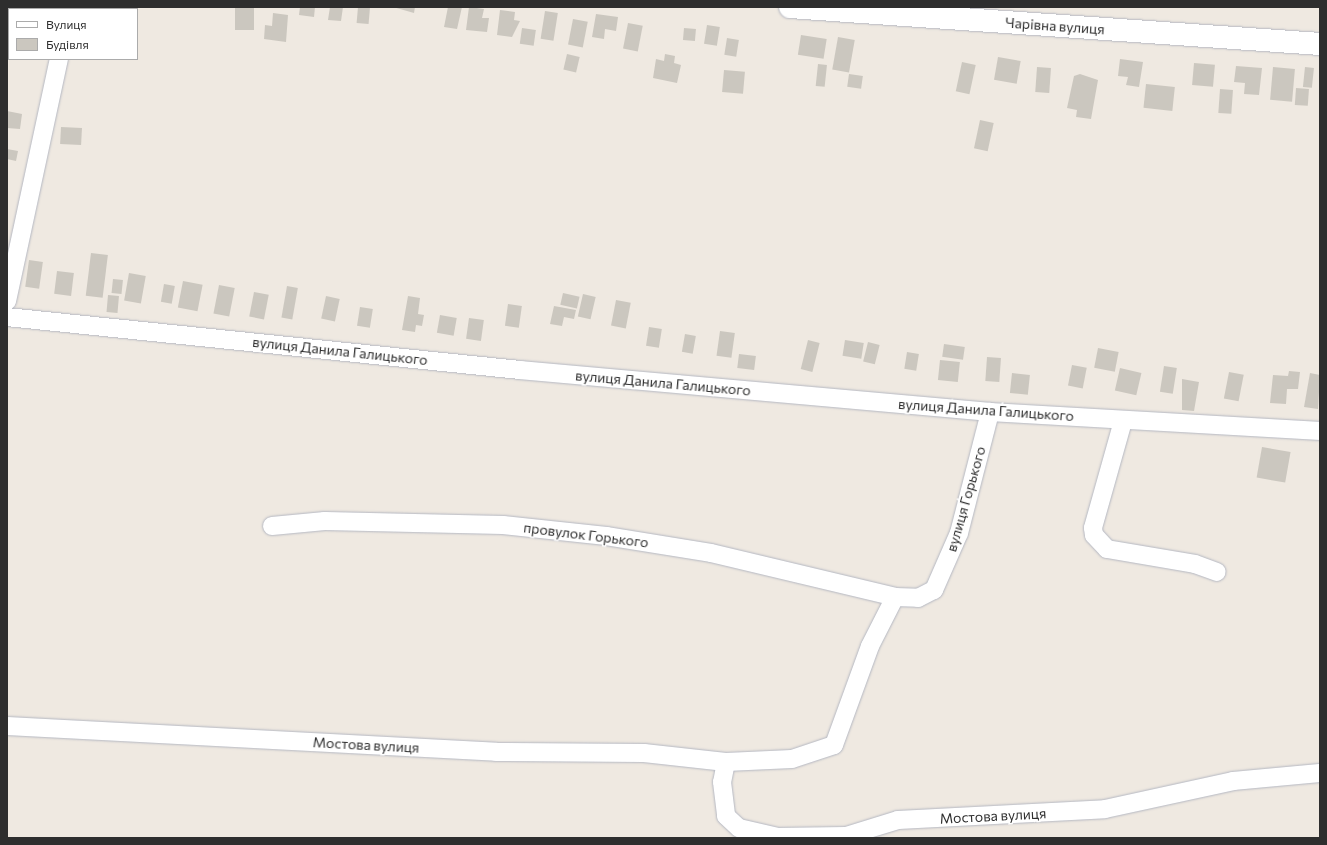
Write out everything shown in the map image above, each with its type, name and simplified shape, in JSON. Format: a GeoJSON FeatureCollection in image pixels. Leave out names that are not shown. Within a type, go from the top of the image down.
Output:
{"type":"FeatureCollection","features":[{"type":"Feature","properties":{"kind":"street","name":"Чарівна вулиця"},"geometry":{"type":"LineString","coordinates":[[790,7],[1320,44]]}},
{"type":"Feature","properties":{"kind":"street"},"geometry":{"type":"LineString","coordinates":[[7,301],[59,60]]}},
{"type":"Feature","properties":{"kind":"street","name":"вулиця Данила Галицького"},"geometry":{"type":"LineString","coordinates":[[7,317],[520,370],[990,412],[1123,421],[1320,431]]}},
{"type":"Feature","properties":{"kind":"street","name":"вулиця Горького"},"geometry":{"type":"LineString","coordinates":[[895,597],[918,598],[934,590],[942,576],[959,532],[990,412]]}},
{"type":"Feature","properties":{"kind":"street"},"geometry":{"type":"LineString","coordinates":[[1123,421],[1092,528],[1094,535],[1107,548],[1195,564],[1217,572]]}},
{"type":"Feature","properties":{"kind":"street","name":"провулок Горького"},"geometry":{"type":"LineString","coordinates":[[272,526],[325,521],[503,525],[606,536],[711,553],[895,597]]}},
{"type":"Feature","properties":{"kind":"street","name":"Мостова вулиця"},"geometry":{"type":"LineString","coordinates":[[7,726],[496,752],[644,753],[726,762],[792,759],[834,745],[870,646],[895,597]]}},
{"type":"Feature","properties":{"kind":"street","name":"Мостова вулиця"},"geometry":{"type":"LineString","coordinates":[[726,762],[722,782],[726,816],[739,828],[778,837],[846,836],[898,820],[1105,809],[1233,781],[1320,773]]}},
{"type":"Feature","properties":{"kind":"building"},"geometry":{"type":"Polygon","coordinates":[[[235,7],[254,7],[254,30],[235,30],[235,7]]]}},
{"type":"Feature","properties":{"kind":"building"},"geometry":{"type":"Polygon","coordinates":[[[300,7],[315,7],[314,17],[299,15],[300,7]]]}},
{"type":"Feature","properties":{"kind":"building"},"geometry":{"type":"Polygon","coordinates":[[[330,7],[343,7],[341,21],[328,20],[330,7]]]}},
{"type":"Feature","properties":{"kind":"building"},"geometry":{"type":"Polygon","coordinates":[[[358,7],[370,8],[369,24],[357,23],[358,7]]]}},
{"type":"Feature","properties":{"kind":"building"},"geometry":{"type":"Polygon","coordinates":[[[393,7],[415,7],[414,13],[393,7]]]}},
{"type":"Feature","properties":{"kind":"building"},"geometry":{"type":"Polygon","coordinates":[[[448,7],[462,7],[457,29],[444,27],[448,7]]]}},
{"type":"Feature","properties":{"kind":"building"},"geometry":{"type":"Polygon","coordinates":[[[469,7],[484,9],[482,18],[489,18],[487,32],[466,30],[469,7]]]}},
{"type":"Feature","properties":{"kind":"building"},"geometry":{"type":"Polygon","coordinates":[[[500,10],[515,12],[514,20],[520,21],[512,37],[497,35],[500,10]]]}},
{"type":"Feature","properties":{"kind":"building"},"geometry":{"type":"Polygon","coordinates":[[[545,11],[558,13],[553,41],[541,39],[545,11]]]}},
{"type":"Feature","properties":{"kind":"building"},"geometry":{"type":"Polygon","coordinates":[[[273,13],[288,15],[286,42],[264,39],[265,25],[272,26],[273,13]]]}},
{"type":"Feature","properties":{"kind":"building"},"geometry":{"type":"Polygon","coordinates":[[[596,14],[618,17],[616,31],[605,29],[604,39],[592,37],[596,14]]]}},
{"type":"Feature","properties":{"kind":"building"},"geometry":{"type":"Polygon","coordinates":[[[573,19],[588,22],[583,47],[568,45],[573,19]]]}},
{"type":"Feature","properties":{"kind":"building"},"geometry":{"type":"Polygon","coordinates":[[[628,23],[643,26],[638,51],[623,49],[628,23]]]}},
{"type":"Feature","properties":{"kind":"building"},"geometry":{"type":"Polygon","coordinates":[[[707,25],[720,27],[717,46],[704,44],[707,25]]]}},
{"type":"Feature","properties":{"kind":"building"},"geometry":{"type":"Polygon","coordinates":[[[522,28],[536,30],[534,46],[520,44],[522,28]]]}},
{"type":"Feature","properties":{"kind":"building"},"geometry":{"type":"Polygon","coordinates":[[[684,28],[696,29],[695,41],[683,40],[684,28]]]}},
{"type":"Feature","properties":{"kind":"building"},"geometry":{"type":"Polygon","coordinates":[[[801,35],[827,39],[824,59],[798,55],[801,35]]]}},
{"type":"Feature","properties":{"kind":"building"},"geometry":{"type":"Polygon","coordinates":[[[838,37],[855,40],[849,72],[832,69],[838,37]]]}},
{"type":"Feature","properties":{"kind":"building"},"geometry":{"type":"Polygon","coordinates":[[[727,38],[739,40],[736,57],[724,55],[727,38]]]}},
{"type":"Feature","properties":{"kind":"building"},"geometry":{"type":"Polygon","coordinates":[[[567,54],[580,57],[576,73],[563,70],[567,54]]]}},
{"type":"Feature","properties":{"kind":"building"},"geometry":{"type":"Polygon","coordinates":[[[665,54],[675,56],[674,63],[681,65],[677,83],[653,78],[656,59],[664,61],[665,54]]]}},
{"type":"Feature","properties":{"kind":"building"},"geometry":{"type":"Polygon","coordinates":[[[998,57],[1021,61],[1017,84],[994,80],[998,57]]]}},
{"type":"Feature","properties":{"kind":"building"},"geometry":{"type":"Polygon","coordinates":[[[1120,59],[1143,62],[1139,87],[1126,85],[1128,77],[1118,76],[1120,59]]]}},
{"type":"Feature","properties":{"kind":"building"},"geometry":{"type":"Polygon","coordinates":[[[962,62],[976,65],[969,94],[956,91],[962,62]]]}},
{"type":"Feature","properties":{"kind":"building"},"geometry":{"type":"Polygon","coordinates":[[[1194,63],[1215,65],[1213,87],[1192,85],[1194,63]]]}},
{"type":"Feature","properties":{"kind":"building"},"geometry":{"type":"Polygon","coordinates":[[[818,64],[827,65],[825,87],[816,86],[818,64]]]}},
{"type":"Feature","properties":{"kind":"building"},"geometry":{"type":"Polygon","coordinates":[[[1236,66],[1262,68],[1259,95],[1244,94],[1245,83],[1234,82],[1236,66]]]}},
{"type":"Feature","properties":{"kind":"building"},"geometry":{"type":"Polygon","coordinates":[[[1037,67],[1051,68],[1049,93],[1035,92],[1037,67]]]}},
{"type":"Feature","properties":{"kind":"building"},"geometry":{"type":"Polygon","coordinates":[[[1273,67],[1295,69],[1292,102],[1270,100],[1273,67]]]}},
{"type":"Feature","properties":{"kind":"building"},"geometry":{"type":"Polygon","coordinates":[[[1305,67],[1314,68],[1312,88],[1303,87],[1305,67]]]}},
{"type":"Feature","properties":{"kind":"building"},"geometry":{"type":"Polygon","coordinates":[[[724,70],[745,72],[743,94],[722,92],[724,70]]]}},
{"type":"Feature","properties":{"kind":"building"},"geometry":{"type":"Polygon","coordinates":[[[849,74],[863,76],[861,89],[847,87],[849,74]]]}},
{"type":"Feature","properties":{"kind":"building"},"geometry":{"type":"Polygon","coordinates":[[[1080,74],[1098,80],[1091,119],[1076,117],[1077,110],[1067,108],[1074,76],[1080,74]]]}},
{"type":"Feature","properties":{"kind":"building"},"geometry":{"type":"Polygon","coordinates":[[[1146,84],[1175,87],[1172,111],[1143,108],[1146,84]]]}},
{"type":"Feature","properties":{"kind":"building"},"geometry":{"type":"Polygon","coordinates":[[[1296,88],[1309,89],[1308,106],[1295,105],[1296,88]]]}},
{"type":"Feature","properties":{"kind":"building"},"geometry":{"type":"Polygon","coordinates":[[[1220,89],[1233,90],[1231,114],[1218,113],[1220,89]]]}},
{"type":"Feature","properties":{"kind":"building"},"geometry":{"type":"Polygon","coordinates":[[[7,111],[22,114],[20,129],[7,128],[7,111]]]}},
{"type":"Feature","properties":{"kind":"building"},"geometry":{"type":"Polygon","coordinates":[[[980,120],[994,123],[988,151],[974,148],[980,120]]]}},
{"type":"Feature","properties":{"kind":"building"},"geometry":{"type":"Polygon","coordinates":[[[61,127],[82,128],[81,145],[60,144],[61,127]]]}},
{"type":"Feature","properties":{"kind":"building"},"geometry":{"type":"Polygon","coordinates":[[[7,149],[18,151],[16,161],[7,159],[7,149]]]}},
{"type":"Feature","properties":{"kind":"building"},"geometry":{"type":"Polygon","coordinates":[[[91,253],[108,255],[103,298],[86,296],[91,253]]]}},
{"type":"Feature","properties":{"kind":"building"},"geometry":{"type":"Polygon","coordinates":[[[29,260],[43,262],[39,289],[25,287],[29,260]]]}},
{"type":"Feature","properties":{"kind":"building"},"geometry":{"type":"Polygon","coordinates":[[[57,271],[74,273],[71,296],[54,294],[57,271]]]}},
{"type":"Feature","properties":{"kind":"building"},"geometry":{"type":"Polygon","coordinates":[[[129,273],[146,276],[141,304],[124,301],[129,273]]]}},
{"type":"Feature","properties":{"kind":"building"},"geometry":{"type":"Polygon","coordinates":[[[113,279],[123,280],[121,294],[112,293],[113,279]]]}},
{"type":"Feature","properties":{"kind":"building"},"geometry":{"type":"Polygon","coordinates":[[[183,281],[203,285],[197,311],[178,308],[183,281]]]}},
{"type":"Feature","properties":{"kind":"building"},"geometry":{"type":"Polygon","coordinates":[[[164,284],[175,286],[172,304],[161,302],[164,284]]]}},
{"type":"Feature","properties":{"kind":"building"},"geometry":{"type":"Polygon","coordinates":[[[219,285],[235,288],[229,317],[213,313],[219,285]]]}},
{"type":"Feature","properties":{"kind":"building"},"geometry":{"type":"Polygon","coordinates":[[[287,286],[298,288],[292,319],[281,318],[287,286]]]}},
{"type":"Feature","properties":{"kind":"building"},"geometry":{"type":"Polygon","coordinates":[[[254,292],[269,295],[264,319],[249,317],[254,292]]]}},
{"type":"Feature","properties":{"kind":"building"},"geometry":{"type":"Polygon","coordinates":[[[563,293],[580,297],[577,309],[560,305],[563,293]]]}},
{"type":"Feature","properties":{"kind":"building"},"geometry":{"type":"Polygon","coordinates":[[[583,294],[596,297],[590,319],[578,316],[583,294]]]}},
{"type":"Feature","properties":{"kind":"building"},"geometry":{"type":"Polygon","coordinates":[[[108,295],[119,296],[117,313],[107,312],[108,295]]]}},
{"type":"Feature","properties":{"kind":"building"},"geometry":{"type":"Polygon","coordinates":[[[326,296],[340,299],[335,321],[321,318],[326,296]]]}},
{"type":"Feature","properties":{"kind":"building"},"geometry":{"type":"Polygon","coordinates":[[[408,296],[420,298],[418,314],[424,315],[422,326],[416,325],[415,332],[402,330],[408,296]]]}},
{"type":"Feature","properties":{"kind":"building"},"geometry":{"type":"Polygon","coordinates":[[[616,300],[631,303],[626,328],[611,326],[616,300]]]}},
{"type":"Feature","properties":{"kind":"building"},"geometry":{"type":"Polygon","coordinates":[[[508,304],[522,306],[519,328],[505,326],[508,304]]]}},
{"type":"Feature","properties":{"kind":"building"},"geometry":{"type":"Polygon","coordinates":[[[554,306],[576,310],[574,319],[564,317],[562,326],[550,324],[554,306]]]}},
{"type":"Feature","properties":{"kind":"building"},"geometry":{"type":"Polygon","coordinates":[[[360,307],[373,309],[370,328],[357,326],[360,307]]]}},
{"type":"Feature","properties":{"kind":"building"},"geometry":{"type":"Polygon","coordinates":[[[440,315],[457,318],[454,336],[437,333],[440,315]]]}},
{"type":"Feature","properties":{"kind":"building"},"geometry":{"type":"Polygon","coordinates":[[[469,318],[484,320],[481,341],[466,339],[469,318]]]}},
{"type":"Feature","properties":{"kind":"building"},"geometry":{"type":"Polygon","coordinates":[[[649,327],[662,329],[659,348],[646,346],[649,327]]]}},
{"type":"Feature","properties":{"kind":"building"},"geometry":{"type":"Polygon","coordinates":[[[720,331],[735,333],[731,358],[717,356],[720,331]]]}},
{"type":"Feature","properties":{"kind":"building"},"geometry":{"type":"Polygon","coordinates":[[[685,334],[696,336],[693,354],[682,352],[685,334]]]}},
{"type":"Feature","properties":{"kind":"building"},"geometry":{"type":"Polygon","coordinates":[[[808,340],[820,343],[812,372],[801,369],[808,340]]]}},
{"type":"Feature","properties":{"kind":"building"},"geometry":{"type":"Polygon","coordinates":[[[845,340],[864,343],[861,359],[842,356],[845,340]]]}},
{"type":"Feature","properties":{"kind":"building"},"geometry":{"type":"Polygon","coordinates":[[[868,342],[880,345],[875,364],[863,361],[868,342]]]}},
{"type":"Feature","properties":{"kind":"building"},"geometry":{"type":"Polygon","coordinates":[[[944,344],[965,347],[963,360],[942,357],[944,344]]]}},
{"type":"Feature","properties":{"kind":"building"},"geometry":{"type":"Polygon","coordinates":[[[1098,348],[1119,352],[1115,372],[1094,368],[1098,348]]]}},
{"type":"Feature","properties":{"kind":"building"},"geometry":{"type":"Polygon","coordinates":[[[907,352],[919,354],[916,371],[904,369],[907,352]]]}},
{"type":"Feature","properties":{"kind":"building"},"geometry":{"type":"Polygon","coordinates":[[[739,354],[756,356],[754,370],[737,368],[739,354]]]}},
{"type":"Feature","properties":{"kind":"building"},"geometry":{"type":"Polygon","coordinates":[[[987,357],[1001,358],[999,382],[985,381],[987,357]]]}},
{"type":"Feature","properties":{"kind":"building"},"geometry":{"type":"Polygon","coordinates":[[[940,360],[960,362],[958,382],[938,380],[940,360]]]}},
{"type":"Feature","properties":{"kind":"building"},"geometry":{"type":"Polygon","coordinates":[[[1072,365],[1087,368],[1083,388],[1068,386],[1072,365]]]}},
{"type":"Feature","properties":{"kind":"building"},"geometry":{"type":"Polygon","coordinates":[[[1164,366],[1177,368],[1173,394],[1160,392],[1164,366]]]}},
{"type":"Feature","properties":{"kind":"building"},"geometry":{"type":"Polygon","coordinates":[[[1120,368],[1141,373],[1136,395],[1115,390],[1120,368]]]}},
{"type":"Feature","properties":{"kind":"building"},"geometry":{"type":"Polygon","coordinates":[[[1289,371],[1300,372],[1298,389],[1287,389],[1286,404],[1270,403],[1273,375],[1288,376],[1289,371]]]}},
{"type":"Feature","properties":{"kind":"building"},"geometry":{"type":"Polygon","coordinates":[[[1229,372],[1244,375],[1239,401],[1224,399],[1229,372]]]}},
{"type":"Feature","properties":{"kind":"building"},"geometry":{"type":"Polygon","coordinates":[[[1012,373],[1030,375],[1028,395],[1010,393],[1012,373]]]}},
{"type":"Feature","properties":{"kind":"building"},"geometry":{"type":"Polygon","coordinates":[[[1310,373],[1320,375],[1318,409],[1304,407],[1310,373]]]}},
{"type":"Feature","properties":{"kind":"building"},"geometry":{"type":"Polygon","coordinates":[[[1182,379],[1199,382],[1194,411],[1182,410],[1182,379]]]}},
{"type":"Feature","properties":{"kind":"building"},"geometry":{"type":"Polygon","coordinates":[[[1262,447],[1291,452],[1285,483],[1257,478],[1262,447]]]}}]}
